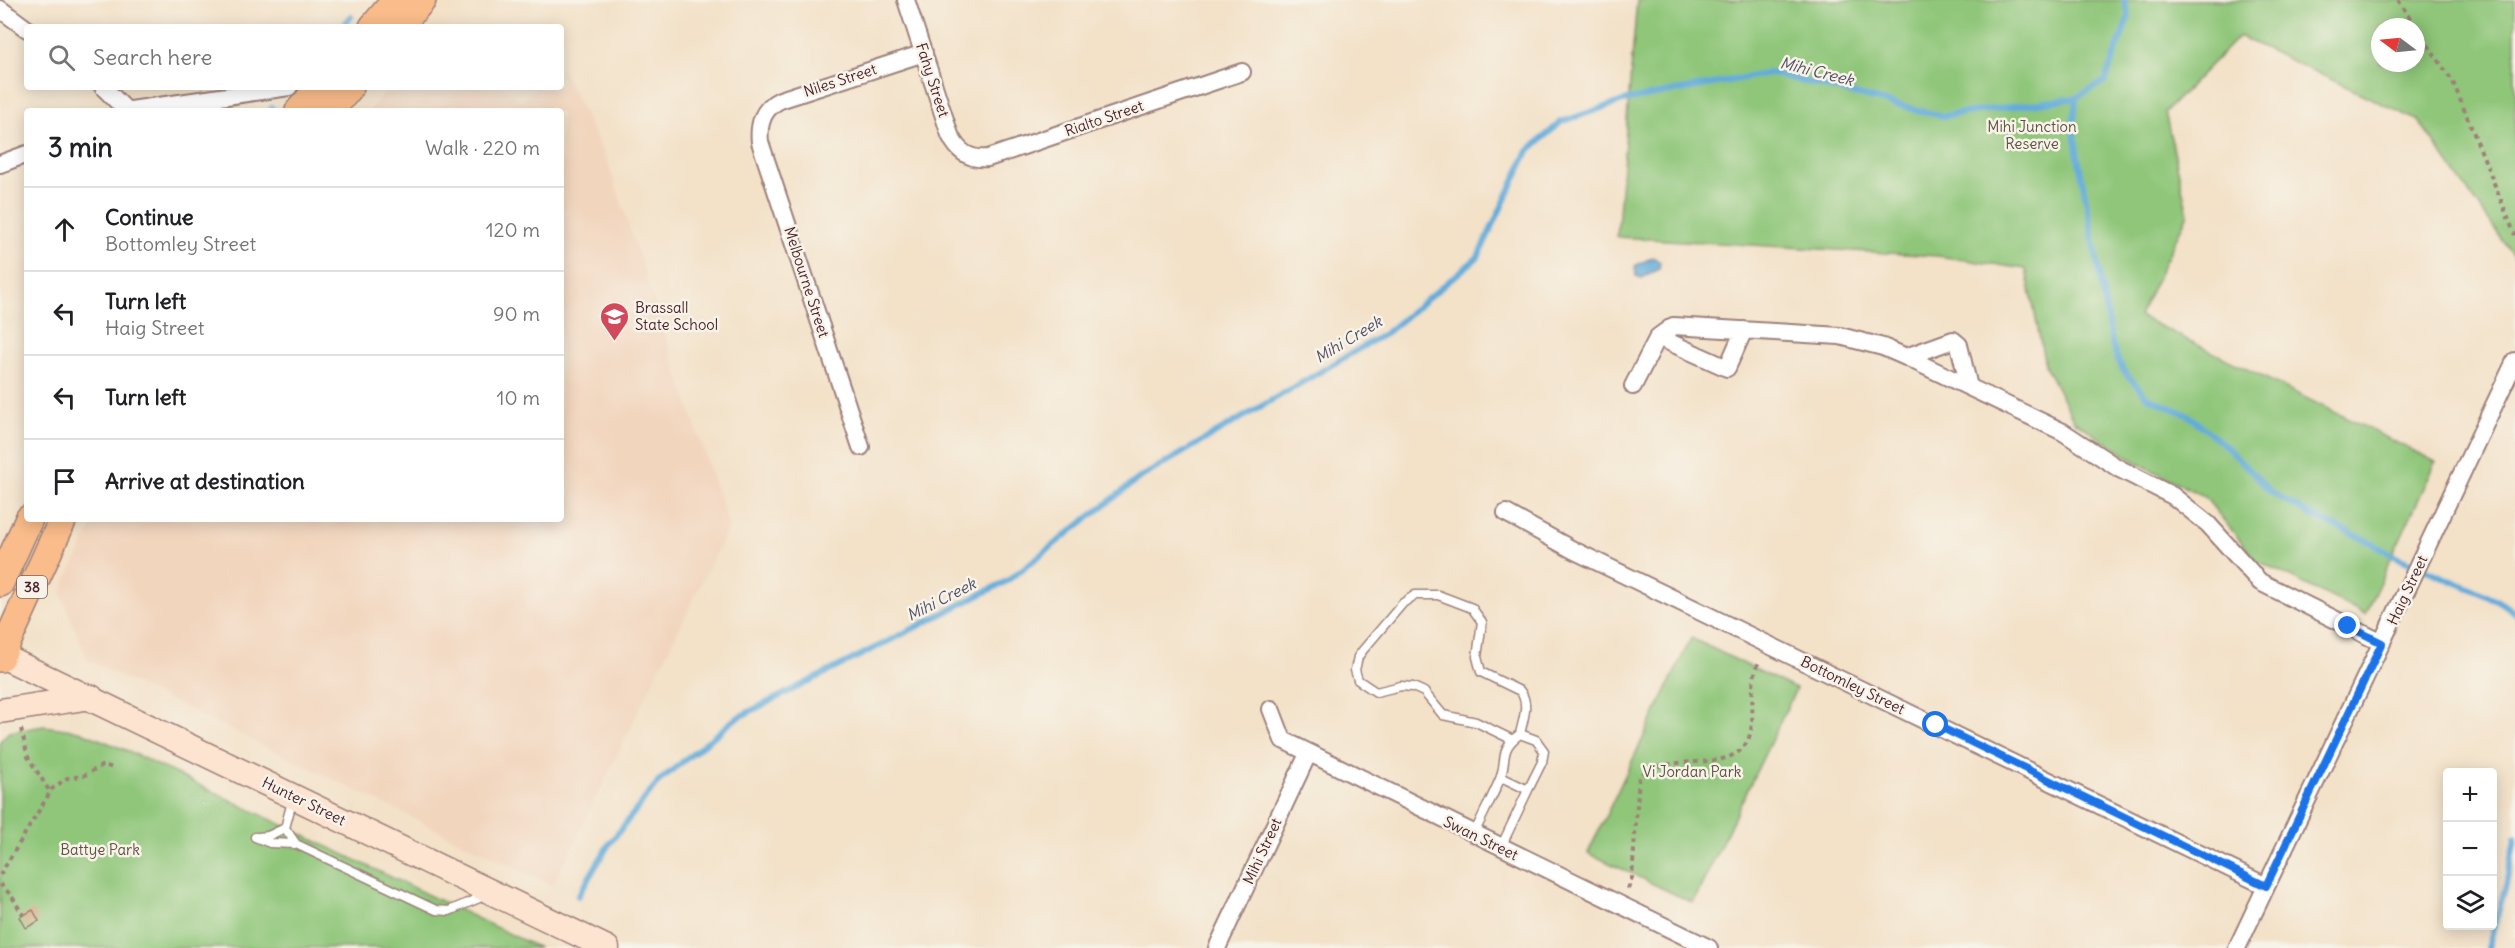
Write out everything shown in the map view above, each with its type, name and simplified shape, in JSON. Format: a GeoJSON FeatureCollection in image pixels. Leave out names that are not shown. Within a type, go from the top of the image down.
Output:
{"type":"FeatureCollection","features":[{"type":"Feature","properties":{"kind":"main road"},"geometry":{"type":"LineString","coordinates":[[376,24],[396,0]]}},
{"type":"Feature","properties":{"kind":"main road"},"geometry":{"type":"LineString","coordinates":[[402,24],[422,0]]}},
{"type":"Feature","properties":{"kind":"main road"},"geometry":{"type":"LineString","coordinates":[[310,99],[340,90]]}},
{"type":"Feature","properties":{"kind":"main road","name":"38"},"geometry":{"type":"LineString","coordinates":[[0,583],[28,522]]}},
{"type":"Feature","properties":{"kind":"main road","name":"38"},"geometry":{"type":"LineString","coordinates":[[0,656],[62,522]]}},
{"type":"Feature","properties":{"kind":"main road","name":"Hunter Street"},"geometry":{"type":"LineString","coordinates":[[0,656],[91,697],[607,948]]}},
{"type":"Feature","properties":{"kind":"main road"},"geometry":{"type":"LineString","coordinates":[[0,711],[91,697]]}},
{"type":"Feature","properties":{"kind":"street","name":"Fahy Street"},"geometry":{"type":"LineString","coordinates":[[906,0],[950,135],[954,144],[967,156]]}},
{"type":"Feature","properties":{"kind":"street"},"geometry":{"type":"LineString","coordinates":[[0,9],[24,26]]}},
{"type":"Feature","properties":{"kind":"street","name":"Niles Street"},"geometry":{"type":"LineString","coordinates":[[763,116],[769,107],[780,100],[924,53]]}},
{"type":"Feature","properties":{"kind":"street","name":"Rialto Street"},"geometry":{"type":"LineString","coordinates":[[967,156],[988,158],[1242,72]]}},
{"type":"Feature","properties":{"kind":"street"},"geometry":{"type":"LineString","coordinates":[[106,90],[122,108]]}},
{"type":"Feature","properties":{"kind":"street"},"geometry":{"type":"LineString","coordinates":[[171,108],[310,99]]}},
{"type":"Feature","properties":{"kind":"street","name":"Melbourne Street"},"geometry":{"type":"LineString","coordinates":[[763,116],[760,142],[861,447]]}},
{"type":"Feature","properties":{"kind":"street"},"geometry":{"type":"LineString","coordinates":[[0,164],[24,155]]}},
{"type":"Feature","properties":{"kind":"street"},"geometry":{"type":"LineString","coordinates":[[1633,386],[1658,337],[1673,326],[1840,336],[1883,347],[2062,432],[2118,468],[2186,504],[2208,524],[2260,582],[2382,643]]}},
{"type":"Feature","properties":{"kind":"street"},"geometry":{"type":"LineString","coordinates":[[1658,337],[1727,368],[1744,330]]}},
{"type":"Feature","properties":{"kind":"street"},"geometry":{"type":"LineString","coordinates":[[1906,357],[1953,340],[1959,345],[1969,387]]}},
{"type":"Feature","properties":{"kind":"street","name":"Haig Street"},"geometry":{"type":"LineString","coordinates":[[2237,948],[2515,361]]}},
{"type":"Feature","properties":{"kind":"street","name":"Bottomley Street"},"geometry":{"type":"LineString","coordinates":[[1506,513],[1573,550],[2266,886]]}},
{"type":"Feature","properties":{"kind":"street","name":"Swan Street"},"geometry":{"type":"LineString","coordinates":[[1271,709],[1283,740],[1709,948]]}},
{"type":"Feature","properties":{"kind":"street","name":"Mihi Street"},"geometry":{"type":"LineString","coordinates":[[1216,948],[1308,753]]}},
{"type":"Feature","properties":{"kind":"lane"},"geometry":{"type":"LineString","coordinates":[[1473,834],[1501,777],[1502,762],[1516,737],[1525,702],[1524,696],[1520,691],[1481,672],[1477,657],[1482,622],[1473,608],[1438,595],[1414,595],[1403,603],[1358,657],[1355,670],[1358,680],[1365,687],[1376,692],[1401,686],[1413,687],[1424,693],[1443,715],[1476,722],[1516,737],[1536,740],[1544,751],[1542,762],[1501,848]]}},
{"type":"Feature","properties":{"kind":"lane"},"geometry":{"type":"LineString","coordinates":[[1501,777],[1528,790]]}},
{"type":"Feature","properties":{"kind":"lane"},"geometry":{"type":"LineString","coordinates":[[294,796],[285,828],[268,836],[255,837],[270,843],[296,844],[436,910],[449,911],[492,892]]}},
{"type":"Feature","properties":{"kind":"lane"},"geometry":{"type":"LineString","coordinates":[[285,828],[296,844]]}},
{"type":"Feature","properties":{"kind":"path"},"geometry":{"type":"LineString","coordinates":[[2398,0],[2453,82],[2515,235]]}},
{"type":"Feature","properties":{"kind":"path"},"geometry":{"type":"LineString","coordinates":[[1620,906],[1632,878],[1639,777],[1647,770],[1662,766],[1730,759],[1744,748],[1752,730],[1756,667],[1769,644]]}},
{"type":"Feature","properties":{"kind":"path"},"geometry":{"type":"LineString","coordinates":[[21,728],[28,757],[50,792]]}},
{"type":"Feature","properties":{"kind":"path"},"geometry":{"type":"LineString","coordinates":[[0,875],[50,792],[67,778],[83,776],[103,765],[113,768]]}},
{"type":"Feature","properties":{"kind":"path"},"geometry":{"type":"LineString","coordinates":[[0,884],[11,895],[23,915]]}},
{"type":"Feature","properties":{"kind":"shaded area","name":"Brassall State School"},"geometry":{"type":"Polygon","coordinates":[[[564,73],[608,163],[729,526],[553,886],[87,660],[61,593],[94,522],[564,522],[564,108],[372,108],[386,90],[507,90],[521,102],[533,90],[564,90],[564,73]]]}},
{"type":"Feature","properties":{"kind":"green space","name":"Mihi Junction Reserve"},"geometry":{"type":"Polygon","coordinates":[[[1637,0],[2515,0],[2515,258],[2419,121],[2239,36],[2165,112],[2188,214],[2139,316],[2436,462],[2365,614],[2256,560],[2204,496],[2136,462],[2074,421],[2045,365],[2026,269],[1938,256],[1617,237],[1637,0]]]}},
{"type":"Feature","properties":{"kind":"green space","name":"Vi Jordan Park"},"geometry":{"type":"Polygon","coordinates":[[[1691,638],[1796,689],[1693,903],[1588,853],[1691,638]]]}},
{"type":"Feature","properties":{"kind":"green space","name":"Battye Park"},"geometry":{"type":"Polygon","coordinates":[[[44,726],[79,731],[128,751],[539,948],[0,948],[0,741],[9,732],[44,726]]]}},
{"type":"Feature","properties":{"kind":"water"},"geometry":{"type":"Polygon","coordinates":[[[1653,257],[1660,262],[1659,269],[1642,278],[1636,276],[1635,266],[1653,257]]]}},
{"type":"Feature","properties":{"kind":"building"},"geometry":{"type":"Polygon","coordinates":[[[33,910],[39,921],[26,928],[20,917],[33,910]]]}},
{"type":"Feature","properties":{"kind":"waterway","name":"Mihi Creek"},"geometry":{"type":"LineString","coordinates":[[578,896],[609,844],[659,781],[735,719],[1007,581],[1138,479],[1386,333],[1478,257],[1528,151],[1561,122],[1623,101],[1770,73],[1942,116],[2076,98],[2105,81],[2129,16],[2124,0]]}},
{"type":"Feature","properties":{"kind":"waterway"},"geometry":{"type":"LineString","coordinates":[[345,24],[351,17]]}},
{"type":"Feature","properties":{"kind":"waterway"},"geometry":{"type":"LineString","coordinates":[[2076,98],[2073,129],[2113,348],[2122,369],[2147,397],[2188,415],[2229,449],[2271,492],[2312,516],[2366,540],[2396,557],[2497,600],[2515,613]]}},
{"type":"Feature","properties":{"kind":"waterway"},"geometry":{"type":"LineString","coordinates":[[2488,948],[2506,885],[2515,838]]}},
{"type":"Feature","properties":{"kind":"place","name":"Brassall State School"},"geometry":{"type":"Point","coordinates":[614,342]}},
{"type":"Feature","properties":{"kind":"route"},"geometry":{"type":"LineString","coordinates":[[1936,725],[2266,886],[2382,643],[2348,626]]}}]}
